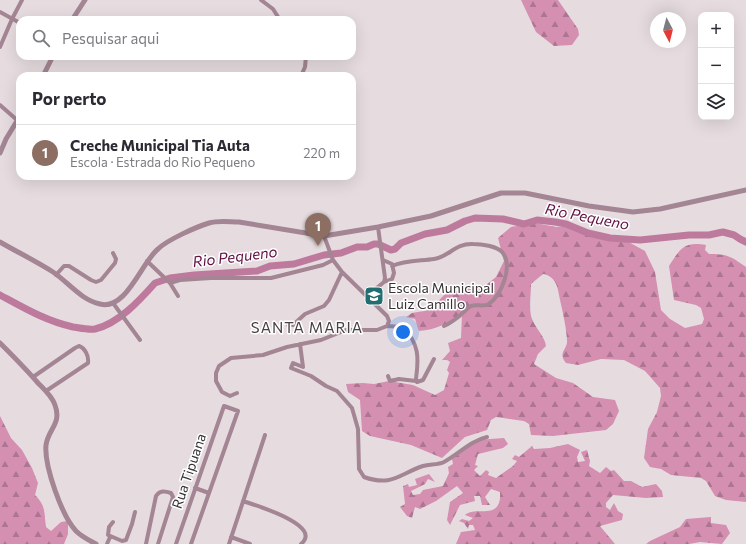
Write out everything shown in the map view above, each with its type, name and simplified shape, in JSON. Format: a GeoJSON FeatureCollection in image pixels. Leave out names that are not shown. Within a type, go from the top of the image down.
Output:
{"type":"FeatureCollection","features":[{"type":"Feature","properties":{"kind":"street"},"geometry":{"type":"LineString","coordinates":[[0,47],[22,0]]}},
{"type":"Feature","properties":{"kind":"street"},"geometry":{"type":"LineString","coordinates":[[75,16],[85,0]]}},
{"type":"Feature","properties":{"kind":"street"},"geometry":{"type":"LineString","coordinates":[[261,0],[273,9],[277,16]]}},
{"type":"Feature","properties":{"kind":"street"},"geometry":{"type":"LineString","coordinates":[[0,12],[16,21]]}},
{"type":"Feature","properties":{"kind":"street"},"geometry":{"type":"LineString","coordinates":[[45,72],[51,60]]}},
{"type":"Feature","properties":{"kind":"street"},"geometry":{"type":"LineString","coordinates":[[303,72],[307,60]]}},
{"type":"Feature","properties":{"kind":"street"},"geometry":{"type":"LineString","coordinates":[[0,105],[16,116]]}},
{"type":"Feature","properties":{"kind":"street"},"geometry":{"type":"LineString","coordinates":[[0,152],[16,123]]}},
{"type":"Feature","properties":{"kind":"street"},"geometry":{"type":"LineString","coordinates":[[0,242],[56,275],[92,302],[106,305],[121,299],[128,291],[147,261],[158,248],[169,241],[209,223],[239,222],[324,236],[431,216],[501,193],[525,193],[589,206],[633,212],[660,209],[746,190]]}},
{"type":"Feature","properties":{"kind":"street"},"geometry":{"type":"LineString","coordinates":[[378,227],[386,277],[384,282]]}},
{"type":"Feature","properties":{"kind":"street"},"geometry":{"type":"LineString","coordinates":[[324,236],[332,259],[342,272],[388,316],[389,320],[387,326]]}},
{"type":"Feature","properties":{"kind":"street"},"geometry":{"type":"LineString","coordinates":[[392,266],[400,263],[438,258],[455,248],[469,244],[487,246],[501,251],[505,259],[506,273],[503,284],[496,297],[486,305],[471,307],[455,320],[444,326]]}},
{"type":"Feature","properties":{"kind":"street"},"geometry":{"type":"LineString","coordinates":[[56,275],[64,266],[69,266],[96,282],[101,280],[115,263],[116,259],[113,253]]}},
{"type":"Feature","properties":{"kind":"street"},"geometry":{"type":"LineString","coordinates":[[169,283],[180,280],[211,278],[271,278],[323,265],[332,259]]}},
{"type":"Feature","properties":{"kind":"street"},"geometry":{"type":"LineString","coordinates":[[367,296],[384,282],[394,278],[392,266],[388,261],[383,260]]}},
{"type":"Feature","properties":{"kind":"street"},"geometry":{"type":"LineString","coordinates":[[147,261],[164,277],[178,296]]}},
{"type":"Feature","properties":{"kind":"street"},"geometry":{"type":"LineString","coordinates":[[288,325],[293,325],[305,314],[324,306],[342,272]]}},
{"type":"Feature","properties":{"kind":"street"},"geometry":{"type":"LineString","coordinates":[[113,303],[140,340]]}},
{"type":"Feature","properties":{"kind":"street"},"geometry":{"type":"LineString","coordinates":[[236,393],[230,396],[222,392],[216,381],[216,373],[219,366],[222,362],[231,358],[263,355],[280,348],[321,340],[346,330],[377,330],[387,326],[403,327],[413,341],[418,356],[416,381]]}},
{"type":"Feature","properties":{"kind":"street"},"geometry":{"type":"LineString","coordinates":[[0,343],[52,399],[57,412],[57,420],[46,446],[48,465],[53,483],[64,513],[75,530],[81,536],[96,544]]}},
{"type":"Feature","properties":{"kind":"street"},"geometry":{"type":"LineString","coordinates":[[300,344],[303,366],[293,363],[291,368],[311,376],[337,391],[346,400],[354,413],[359,440],[359,469],[364,477],[382,482],[394,479],[424,465],[444,462],[472,443],[487,437]]}},
{"type":"Feature","properties":{"kind":"street"},"geometry":{"type":"LineString","coordinates":[[33,377],[78,346],[82,347],[87,355],[88,363],[46,391]]}},
{"type":"Feature","properties":{"kind":"street"},"geometry":{"type":"LineString","coordinates":[[388,376],[390,381],[410,379],[419,382],[423,380],[434,359]]}},
{"type":"Feature","properties":{"kind":"street","name":"Rua Tipuana"},"geometry":{"type":"LineString","coordinates":[[176,544],[224,406],[238,410],[209,493]]}},
{"type":"Feature","properties":{"kind":"street"},"geometry":{"type":"LineString","coordinates":[[229,544],[265,435]]}},
{"type":"Feature","properties":{"kind":"street"},"geometry":{"type":"LineString","coordinates":[[191,544],[209,493],[195,488]]}},
{"type":"Feature","properties":{"kind":"street"},"geometry":{"type":"LineString","coordinates":[[146,544],[156,496],[158,493],[163,491],[172,493],[173,497],[158,544]]}},
{"type":"Feature","properties":{"kind":"street"},"geometry":{"type":"LineString","coordinates":[[243,501],[296,522],[300,525],[305,534],[304,541],[301,544]]}},
{"type":"Feature","properties":{"kind":"street"},"geometry":{"type":"LineString","coordinates":[[113,522],[107,532],[110,537],[126,540],[128,538],[135,512]]}},
{"type":"Feature","properties":{"kind":"street"},"geometry":{"type":"LineString","coordinates":[[107,544],[110,537]]}},
{"type":"Feature","properties":{"kind":"street"},"geometry":{"type":"LineString","coordinates":[[231,537],[250,544]]}},
{"type":"Feature","properties":{"kind":"green space"},"geometry":{"type":"Polygon","coordinates":[[[521,0],[558,0],[578,29],[579,35],[572,45],[554,46],[536,32],[521,0]]]}},
{"type":"Feature","properties":{"kind":"green space"},"geometry":{"type":"Polygon","coordinates":[[[535,223],[556,227],[576,226],[602,236],[625,240],[645,251],[655,272],[661,310],[670,319],[685,328],[702,324],[704,319],[701,308],[696,305],[674,300],[669,266],[676,255],[683,248],[692,244],[706,245],[705,250],[709,254],[729,256],[746,267],[746,502],[726,500],[715,496],[706,481],[701,478],[671,475],[661,469],[650,467],[644,458],[648,429],[657,412],[661,396],[660,388],[645,371],[624,360],[601,359],[578,365],[566,363],[562,356],[567,343],[565,321],[558,290],[553,279],[543,274],[531,284],[531,316],[534,324],[544,339],[546,346],[538,354],[534,364],[556,378],[573,383],[593,397],[615,400],[619,411],[613,424],[606,430],[553,436],[531,435],[529,424],[524,421],[496,417],[491,420],[487,430],[465,437],[442,458],[411,445],[370,436],[362,431],[360,400],[348,392],[346,384],[374,384],[389,381],[413,385],[435,395],[444,390],[449,373],[447,370],[450,362],[447,360],[442,360],[450,351],[448,343],[461,338],[462,314],[442,326],[419,331],[415,319],[406,317],[412,313],[430,310],[444,295],[469,287],[486,285],[496,277],[504,261],[498,238],[511,227],[535,223]]]}},
{"type":"Feature","properties":{"kind":"green space"},"geometry":{"type":"Polygon","coordinates":[[[0,416],[11,438],[22,450],[32,468],[38,483],[35,495],[43,506],[46,527],[51,531],[61,522],[68,521],[68,534],[64,544],[0,544],[0,416]]]}},
{"type":"Feature","properties":{"kind":"green space"},"geometry":{"type":"Polygon","coordinates":[[[504,438],[508,444],[503,448],[478,454],[475,465],[478,466],[474,470],[480,476],[486,470],[489,472],[488,475],[496,478],[513,466],[517,461],[512,459],[515,455],[519,457],[532,446],[534,449],[550,448],[568,444],[580,450],[577,457],[578,462],[585,461],[581,452],[587,450],[590,461],[589,466],[600,473],[606,467],[611,471],[614,470],[624,481],[631,481],[642,487],[656,484],[662,491],[663,497],[646,498],[613,495],[606,503],[606,507],[610,510],[614,503],[618,511],[623,514],[622,520],[600,526],[615,544],[456,544],[461,532],[475,530],[473,525],[469,525],[468,529],[464,523],[459,521],[462,519],[469,521],[473,518],[465,515],[475,511],[493,510],[497,507],[500,501],[500,492],[491,489],[485,497],[490,505],[482,505],[480,496],[474,496],[475,501],[460,505],[450,525],[447,520],[450,502],[463,493],[457,486],[436,501],[420,509],[415,507],[412,518],[407,516],[400,507],[405,504],[403,486],[408,484],[409,487],[417,485],[415,479],[429,474],[435,482],[428,479],[425,484],[411,491],[413,495],[420,494],[423,490],[443,486],[449,473],[448,467],[453,464],[452,459],[477,440],[504,438]]]}},
{"type":"Feature","properties":{"kind":"green space"},"geometry":{"type":"Polygon","coordinates":[[[711,517],[711,523],[726,525],[730,533],[722,544],[700,542],[689,544],[646,544],[680,527],[686,519],[711,517]]]}},
{"type":"Feature","properties":{"kind":"waterway","name":"Rio Pequeno"},"geometry":{"type":"LineString","coordinates":[[0,295],[35,314],[54,321],[73,327],[95,329],[120,317],[155,283],[170,278],[257,271],[270,266],[294,264],[324,255],[341,253],[357,247],[367,247],[374,244],[378,244],[391,250],[395,249],[401,243],[425,234],[447,230],[475,218],[503,219],[524,224],[537,220],[555,222],[566,224],[588,233],[610,238],[640,240],[689,235],[709,235],[723,232],[734,235],[746,242]]}},
{"type":"Feature","properties":{"kind":"place","name":"Creche Municipal Tia Auta"},"geometry":{"type":"Point","coordinates":[318,246]}},
{"type":"Feature","properties":{"kind":"place","name":"Escola Municipal Luiz Camillo"},"geometry":{"type":"Point","coordinates":[374,296]}},
{"type":"Feature","properties":{"kind":"district","name":"SANTA MARIA"},"geometry":{"type":"Point","coordinates":[307,328]}}]}
